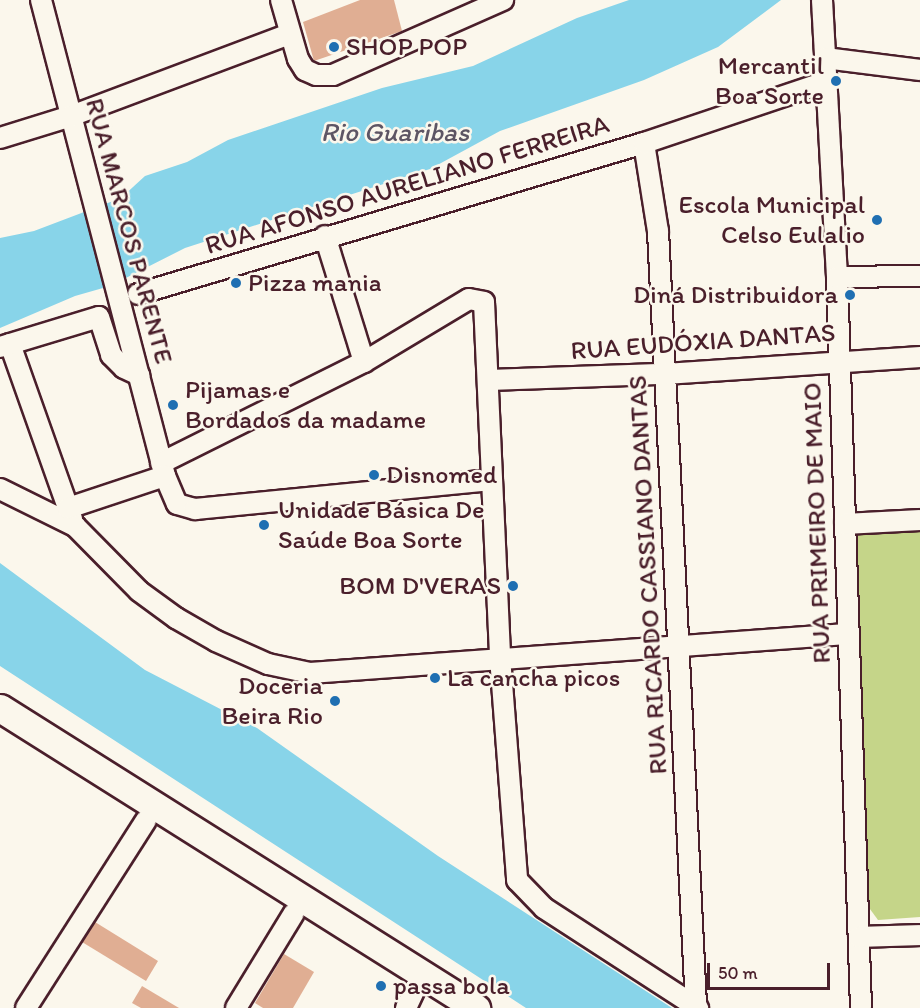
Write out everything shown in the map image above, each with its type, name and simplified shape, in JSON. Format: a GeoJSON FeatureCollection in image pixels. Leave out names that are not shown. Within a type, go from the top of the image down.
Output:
{"type":"FeatureCollection","features":[{"type":"Feature","properties":{"kind":"main road"},"geometry":{"type":"LineString","coordinates":[[0,708],[476,1008]]}},
{"type":"Feature","properties":{"kind":"main road"},"geometry":{"type":"LineString","coordinates":[[0,727],[294,913],[411,998],[448,1008]]}},
{"type":"Feature","properties":{"kind":"street","name":"RUA MARCOS PARENTE"},"geometry":{"type":"LineString","coordinates":[[41,0],[163,469],[177,504],[195,509],[492,480]]}},
{"type":"Feature","properties":{"kind":"street"},"geometry":{"type":"LineString","coordinates":[[281,0],[289,34],[305,70],[316,75],[333,75],[503,0]]}},
{"type":"Feature","properties":{"kind":"street","name":"RUA PRIMEIRO DE MAIO"},"geometry":{"type":"LineString","coordinates":[[822,0],[837,277],[861,1008]]}},
{"type":"Feature","properties":{"kind":"street"},"geometry":{"type":"LineString","coordinates":[[0,138],[71,116],[289,34]]}},
{"type":"Feature","properties":{"kind":"street"},"geometry":{"type":"LineString","coordinates":[[825,58],[920,70]]}},
{"type":"Feature","properties":{"kind":"street","name":"RUA AFONSO AURELIANO FERREIRA"},"geometry":{"type":"LineString","coordinates":[[138,294],[325,236],[644,143],[828,81]]}},
{"type":"Feature","properties":{"kind":"street","name":"RUA RICARDO CASSIANO DANTAS"},"geometry":{"type":"LineString","coordinates":[[644,143],[656,203],[697,1007]]}},
{"type":"Feature","properties":{"kind":"street"},"geometry":{"type":"LineString","coordinates":[[325,236],[364,362]]}},
{"type":"Feature","properties":{"kind":"street"},"geometry":{"type":"LineString","coordinates":[[837,277],[920,276]]}},
{"type":"Feature","properties":{"kind":"street"},"geometry":{"type":"LineString","coordinates":[[0,489],[71,517],[364,362],[469,299],[484,302],[501,657],[512,846],[517,880],[529,896],[697,1007]]}},
{"type":"Feature","properties":{"kind":"street"},"geometry":{"type":"LineString","coordinates":[[139,375],[124,368],[111,355],[99,317],[5,346],[71,517],[130,584],[176,618],[216,641],[268,664],[310,673],[501,657],[847,634]]}},
{"type":"Feature","properties":{"kind":"street","name":"RUA EUDÓXIA DANTAS"},"geometry":{"type":"LineString","coordinates":[[489,380],[665,374],[840,360],[920,357]]}},
{"type":"Feature","properties":{"kind":"street"},"geometry":{"type":"LineString","coordinates":[[845,524],[920,520]]}},
{"type":"Feature","properties":{"kind":"street"},"geometry":{"type":"LineString","coordinates":[[26,1008],[147,820]]}},
{"type":"Feature","properties":{"kind":"street"},"geometry":{"type":"LineString","coordinates":[[236,1008],[294,913]]}},
{"type":"Feature","properties":{"kind":"street"},"geometry":{"type":"LineString","coordinates":[[859,937],[920,935]]}},
{"type":"Feature","properties":{"kind":"green space"},"geometry":{"type":"Polygon","coordinates":[[[920,527],[920,917],[878,920],[867,905],[853,531],[920,527]]]}},
{"type":"Feature","properties":{"kind":"water","name":"Rio Guaribas"},"geometry":{"type":"Polygon","coordinates":[[[629,0],[781,0],[718,47],[644,80],[500,131],[430,169],[185,248],[110,286],[75,296],[0,328],[0,238],[34,231],[121,198],[145,176],[187,162],[228,140],[382,88],[473,66],[577,18],[629,0]]]}},
{"type":"Feature","properties":{"kind":"water"},"geometry":{"type":"Polygon","coordinates":[[[0,563],[145,670],[257,728],[438,856],[672,1008],[526,1008],[0,666],[0,563]]]}},
{"type":"Feature","properties":{"kind":"building","name":"SHOP POP"},"geometry":{"type":"Polygon","coordinates":[[[360,0],[394,0],[402,31],[314,61],[303,22],[360,0]]]}},
{"type":"Feature","properties":{"kind":"building"},"geometry":{"type":"Polygon","coordinates":[[[95,922],[158,961],[146,981],[82,942],[95,922]]]}},
{"type":"Feature","properties":{"kind":"building"},"geometry":{"type":"Polygon","coordinates":[[[284,954],[314,972],[293,1008],[263,1008],[255,1003],[284,954]]]}},
{"type":"Feature","properties":{"kind":"building"},"geometry":{"type":"Polygon","coordinates":[[[142,986],[179,1008],[141,1008],[132,1003],[142,986]]]}},
{"type":"Feature","properties":{"kind":"place","name":"SHOP POP"},"geometry":{"type":"Point","coordinates":[334,47]}},
{"type":"Feature","properties":{"kind":"place","name":"Mercantil Boa Sorte"},"geometry":{"type":"Point","coordinates":[836,81]}},
{"type":"Feature","properties":{"kind":"place","name":"Escola Municipal Celso Eulalio"},"geometry":{"type":"Point","coordinates":[877,220]}},
{"type":"Feature","properties":{"kind":"place","name":"Pizza mania"},"geometry":{"type":"Point","coordinates":[236,283]}},
{"type":"Feature","properties":{"kind":"place","name":"Diná Distribuidora"},"geometry":{"type":"Point","coordinates":[850,295]}},
{"type":"Feature","properties":{"kind":"place","name":"Pijamas e Bordados da madame"},"geometry":{"type":"Point","coordinates":[173,405]}},
{"type":"Feature","properties":{"kind":"place","name":"Disnomed"},"geometry":{"type":"Point","coordinates":[374,475]}},
{"type":"Feature","properties":{"kind":"place","name":"Unidade Básica De Saúde Boa Sorte"},"geometry":{"type":"Point","coordinates":[264,525]}},
{"type":"Feature","properties":{"kind":"place","name":"BOM D'VERAS"},"geometry":{"type":"Point","coordinates":[513,586]}},
{"type":"Feature","properties":{"kind":"place","name":"La cancha picos"},"geometry":{"type":"Point","coordinates":[435,678]}},
{"type":"Feature","properties":{"kind":"place","name":"Doceria Beira Rio"},"geometry":{"type":"Point","coordinates":[335,701]}},
{"type":"Feature","properties":{"kind":"place","name":"passa bola"},"geometry":{"type":"Point","coordinates":[381,986]}}]}
